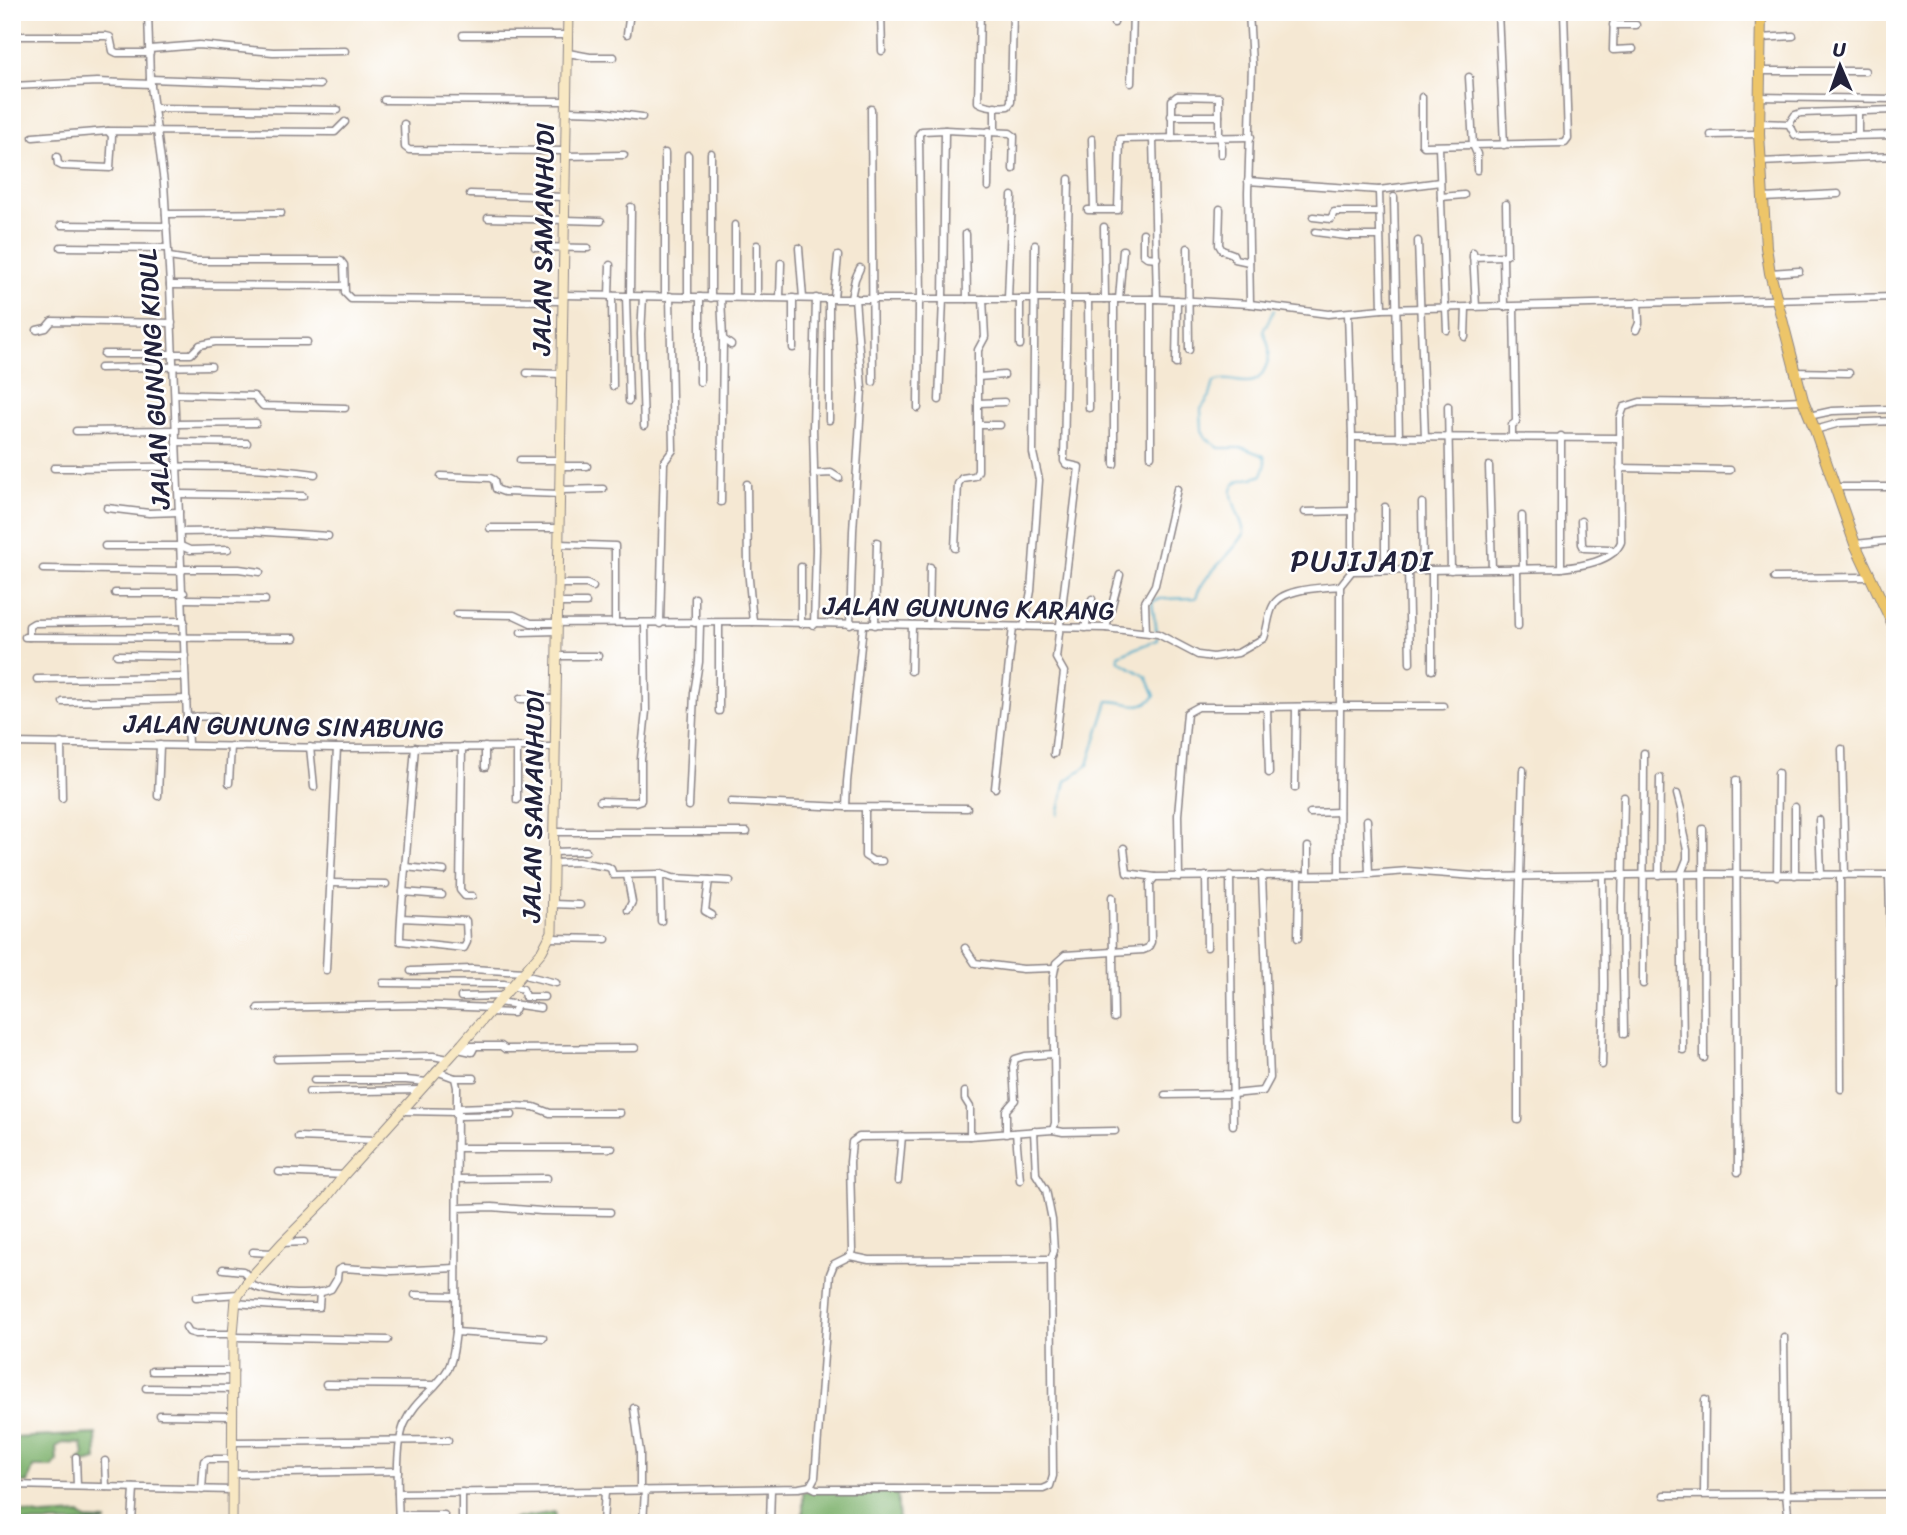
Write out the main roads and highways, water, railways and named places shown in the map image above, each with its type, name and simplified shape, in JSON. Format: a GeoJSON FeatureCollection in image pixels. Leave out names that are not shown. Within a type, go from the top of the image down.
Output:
{"type":"FeatureCollection","features":[{"type":"Feature","properties":{"kind":"main road"},"geometry":{"type":"LineString","coordinates":[[1761,12],[1760,162],[1770,273],[1803,400],[1855,544],[1895,629]]}},
{"type":"Feature","properties":{"kind":"waterway"},"geometry":{"type":"LineString","coordinates":[[1156,630],[1152,602],[1158,599],[1196,598],[1205,580],[1244,534],[1232,491],[1239,481],[1262,475],[1266,464],[1264,456],[1244,448],[1219,448],[1206,438],[1202,430],[1201,409],[1210,396],[1214,382],[1249,382],[1260,377],[1268,362],[1269,352],[1263,331],[1274,310]]}},
{"type":"Feature","properties":{"kind":"waterway"},"geometry":{"type":"LineString","coordinates":[[1058,815],[1066,781],[1088,765],[1108,701],[1138,705],[1155,696],[1147,677],[1119,661],[1118,655],[1157,640],[1157,636]]}},
{"type":"Feature","properties":{"kind":"district","name":"PUJIJADI"},"geometry":{"type":"Point","coordinates":[1362,561]}}]}
